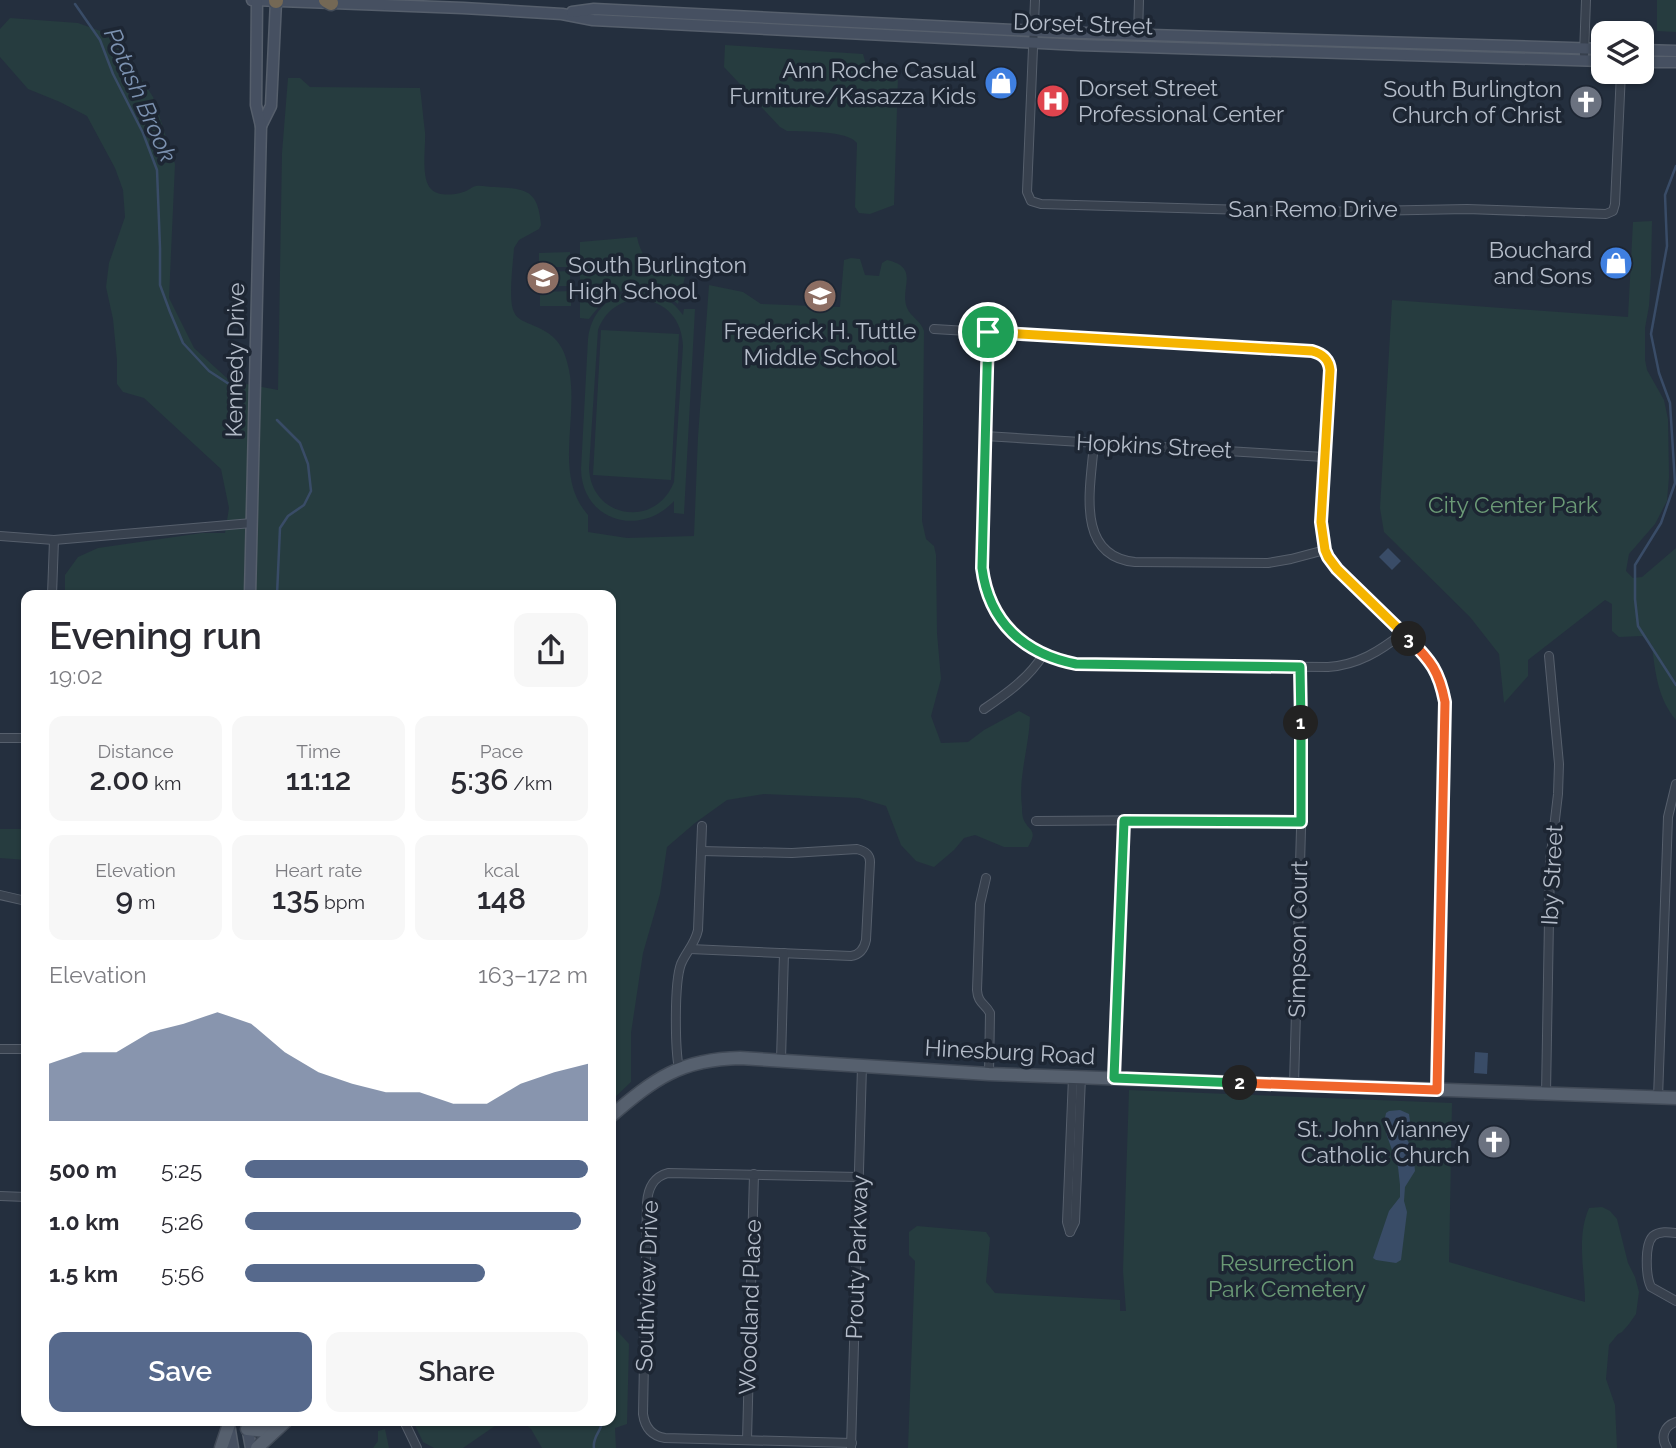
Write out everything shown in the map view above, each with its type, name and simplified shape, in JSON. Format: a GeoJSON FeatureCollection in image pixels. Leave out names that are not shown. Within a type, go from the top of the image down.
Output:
{"type":"FeatureCollection","features":[{"type":"Feature","properties":{"kind":"main road","name":"Dorset Street"},"geometry":{"type":"LineString","coordinates":[[252,0],[463,8],[562,14],[593,20],[1033,37],[1591,52]]}},
{"type":"Feature","properties":{"kind":"main road","name":"Kennedy Drive"},"geometry":{"type":"LineString","coordinates":[[250,590],[261,126],[256,105],[257,0]]}},
{"type":"Feature","properties":{"kind":"main road","name":"Kennedy Drive"},"geometry":{"type":"LineString","coordinates":[[261,126],[271,106],[276,0]]}},
{"type":"Feature","properties":{"kind":"main road","name":"Dorset Street"},"geometry":{"type":"LineString","coordinates":[[1033,37],[1138,35],[1584,54],[1591,57]]}},
{"type":"Feature","properties":{"kind":"main road"},"geometry":{"type":"LineString","coordinates":[[1654,50],[1676,51]]}},
{"type":"Feature","properties":{"kind":"main road"},"geometry":{"type":"LineString","coordinates":[[1654,62],[1676,62]]}},
{"type":"Feature","properties":{"kind":"main road","name":"Hinesburg Road"},"geometry":{"type":"LineString","coordinates":[[616,1112],[647,1086],[679,1069],[699,1062],[729,1058],[781,1059],[989,1074],[1676,1098]]}},
{"type":"Feature","properties":{"kind":"main road"},"geometry":{"type":"LineString","coordinates":[[220,1448],[228,1426]]}},
{"type":"Feature","properties":{"kind":"main road"},"geometry":{"type":"LineString","coordinates":[[230,1426],[233,1448]]}},
{"type":"Feature","properties":{"kind":"main road"},"geometry":{"type":"LineString","coordinates":[[246,1426],[251,1448]]}},
{"type":"Feature","properties":{"kind":"main road"},"geometry":{"type":"LineString","coordinates":[[249,1426],[265,1431],[276,1430]]}},
{"type":"Feature","properties":{"kind":"main road"},"geometry":{"type":"LineString","coordinates":[[257,1448],[280,1426]]}},
{"type":"Feature","properties":{"kind":"street"},"geometry":{"type":"LineString","coordinates":[[1033,37],[1035,0]]}},
{"type":"Feature","properties":{"kind":"street"},"geometry":{"type":"LineString","coordinates":[[1138,35],[1139,0]]}},
{"type":"Feature","properties":{"kind":"street"},"geometry":{"type":"LineString","coordinates":[[1584,54],[1586,0]]}},
{"type":"Feature","properties":{"kind":"street","name":"San Remo Drive"},"geometry":{"type":"LineString","coordinates":[[1033,37],[1027,192],[1031,201],[1041,204],[1317,212],[1467,209],[1606,214],[1613,211],[1615,204],[1621,84]]}},
{"type":"Feature","properties":{"kind":"street"},"geometry":{"type":"LineString","coordinates":[[934,328],[1312,351],[1319,352],[1327,360],[1330,370],[1321,511],[1325,550],[1337,569],[1432,663],[1445,702],[1437,1090]]}},
{"type":"Feature","properties":{"kind":"street"},"geometry":{"type":"LineString","coordinates":[[988,332],[981,557],[985,586],[993,606],[1005,624],[1020,639],[1043,654],[1089,665],[1328,667],[1354,662],[1380,651],[1403,633]]}},
{"type":"Feature","properties":{"kind":"street","name":"Hopkins Street"},"geometry":{"type":"LineString","coordinates":[[985,436],[1324,457]]}},
{"type":"Feature","properties":{"kind":"street"},"geometry":{"type":"LineString","coordinates":[[1094,443],[1090,501],[1092,526],[1099,543],[1111,555],[1135,562],[1268,563],[1325,550]]}},
{"type":"Feature","properties":{"kind":"street"},"geometry":{"type":"LineString","coordinates":[[0,536],[54,540],[252,523]]}},
{"type":"Feature","properties":{"kind":"street"},"geometry":{"type":"LineString","coordinates":[[52,590],[54,540]]}},
{"type":"Feature","properties":{"kind":"street"},"geometry":{"type":"LineString","coordinates":[[984,709],[1030,672],[1043,654]]}},
{"type":"Feature","properties":{"kind":"street","name":"Iby Street"},"geometry":{"type":"LineString","coordinates":[[1546,1094],[1550,862],[1559,764],[1549,656]]}},
{"type":"Feature","properties":{"kind":"street","name":"Simpson Court"},"geometry":{"type":"LineString","coordinates":[[1294,1085],[1301,822],[1300,667]]}},
{"type":"Feature","properties":{"kind":"street"},"geometry":{"type":"LineString","coordinates":[[0,738],[21,738]]}},
{"type":"Feature","properties":{"kind":"street"},"geometry":{"type":"LineString","coordinates":[[1658,1098],[1668,817],[1676,784]]}},
{"type":"Feature","properties":{"kind":"street"},"geometry":{"type":"LineString","coordinates":[[1036,821],[1301,822]]}},
{"type":"Feature","properties":{"kind":"street"},"geometry":{"type":"LineString","coordinates":[[1114,1078],[1124,821]]}},
{"type":"Feature","properties":{"kind":"street"},"geometry":{"type":"LineString","coordinates":[[679,1069],[676,1048],[678,974],[682,961],[697,936],[699,925],[702,826]]}},
{"type":"Feature","properties":{"kind":"street"},"geometry":{"type":"LineString","coordinates":[[690,949],[851,956],[863,950],[866,940],[870,862],[865,852],[857,849],[792,853],[701,851]]}},
{"type":"Feature","properties":{"kind":"street"},"geometry":{"type":"LineString","coordinates":[[986,878],[980,904],[977,990],[981,1003],[990,1013],[989,1074]]}},
{"type":"Feature","properties":{"kind":"street"},"geometry":{"type":"LineString","coordinates":[[0,895],[21,900]]}},
{"type":"Feature","properties":{"kind":"street"},"geometry":{"type":"LineString","coordinates":[[781,1059],[784,953]]}},
{"type":"Feature","properties":{"kind":"street"},"geometry":{"type":"LineString","coordinates":[[0,1049],[21,1049]]}},
{"type":"Feature","properties":{"kind":"street","name":"Prouty Parkway"},"geometry":{"type":"LineString","coordinates":[[852,1446],[862,1066]]}},
{"type":"Feature","properties":{"kind":"street"},"geometry":{"type":"LineString","coordinates":[[1077,1077],[1075,1223],[1070,1232],[1067,1222],[1077,1077]]}},
{"type":"Feature","properties":{"kind":"street","name":"Southview Drive"},"geometry":{"type":"LineString","coordinates":[[747,1440],[659,1437],[649,1431],[644,1421],[647,1203],[651,1185],[660,1175],[668,1173],[859,1177]]}},
{"type":"Feature","properties":{"kind":"street","name":"Woodland Place"},"geometry":{"type":"LineString","coordinates":[[747,1440],[754,1174]]}},
{"type":"Feature","properties":{"kind":"street"},"geometry":{"type":"LineString","coordinates":[[0,1196],[21,1197]]}},
{"type":"Feature","properties":{"kind":"street"},"geometry":{"type":"LineString","coordinates":[[1676,1233],[1661,1233],[1650,1240],[1647,1273],[1651,1287],[1676,1301]]}},
{"type":"Feature","properties":{"kind":"street"},"geometry":{"type":"LineString","coordinates":[[1667,1448],[1663,1441],[1664,1434],[1667,1427],[1676,1422]]}},
{"type":"Feature","properties":{"kind":"street"},"geometry":{"type":"LineString","coordinates":[[406,1426],[417,1448]]}},
{"type":"Feature","properties":{"kind":"street"},"geometry":{"type":"LineString","coordinates":[[747,1440],[852,1446]]}},
{"type":"Feature","properties":{"kind":"green space"},"geometry":{"type":"Polygon","coordinates":[[[1657,0],[1676,0],[1676,32],[1657,31],[1657,0]]]}},
{"type":"Feature","properties":{"kind":"green space"},"geometry":{"type":"Polygon","coordinates":[[[10,18],[78,23],[114,36],[153,97],[175,164],[169,298],[194,348],[230,381],[278,390],[282,153],[288,78],[300,78],[310,87],[420,88],[425,132],[425,171],[432,190],[439,194],[455,194],[478,186],[522,190],[533,197],[537,204],[541,225],[539,229],[519,240],[514,248],[512,307],[523,321],[552,336],[567,361],[571,388],[569,464],[578,499],[588,515],[588,532],[627,538],[694,536],[709,285],[743,292],[761,304],[840,307],[844,260],[860,259],[865,275],[879,276],[882,263],[887,260],[897,263],[906,273],[907,308],[924,331],[922,521],[926,539],[934,546],[936,555],[937,633],[941,679],[931,716],[941,743],[968,742],[1019,711],[1030,717],[1021,796],[1023,818],[1033,833],[1028,847],[1004,847],[975,835],[964,838],[934,867],[916,861],[901,845],[886,806],[859,798],[764,794],[727,800],[667,847],[660,894],[643,953],[631,1033],[631,1082],[616,1096],[616,590],[65,590],[65,575],[78,557],[98,548],[202,533],[225,533],[229,508],[221,469],[144,398],[123,392],[117,384],[113,319],[106,287],[109,263],[125,217],[123,190],[115,168],[87,116],[28,89],[0,57],[0,29],[10,18]]]}},
{"type":"Feature","properties":{"kind":"green space"},"geometry":{"type":"Polygon","coordinates":[[[725,45],[863,54],[869,75],[898,76],[894,205],[870,214],[859,213],[855,207],[857,143],[835,134],[787,131],[780,127],[724,67],[725,45]]]}},
{"type":"Feature","properties":{"kind":"green space","name":"City Center Park"},"geometry":{"type":"Polygon","coordinates":[[[1652,221],[1645,360],[1647,370],[1664,400],[1668,419],[1669,477],[1667,501],[1655,524],[1629,554],[1626,571],[1633,578],[1642,577],[1676,548],[1676,720],[1661,694],[1652,645],[1642,636],[1619,637],[1612,631],[1612,604],[1605,600],[1528,660],[1528,676],[1504,703],[1499,654],[1470,617],[1384,532],[1380,508],[1392,300],[1628,317],[1633,222],[1652,221]]]}},
{"type":"Feature","properties":{"kind":"green space"},"geometry":{"type":"Polygon","coordinates":[[[637,237],[648,261],[660,269],[685,277],[678,304],[654,290],[630,288],[608,298],[589,319],[580,318],[580,242],[637,237]]]}},
{"type":"Feature","properties":{"kind":"green space"},"geometry":{"type":"Polygon","coordinates":[[[570,252],[570,267],[539,267],[539,253],[570,252]]]}},
{"type":"Feature","properties":{"kind":"green space"},"geometry":{"type":"Polygon","coordinates":[[[570,271],[570,286],[539,286],[539,272],[570,271]]]}},
{"type":"Feature","properties":{"kind":"green space"},"geometry":{"type":"Polygon","coordinates":[[[571,291],[571,306],[540,306],[540,292],[571,291]]]}},
{"type":"Feature","properties":{"kind":"green space"},"geometry":{"type":"Polygon","coordinates":[[[632,291],[654,293],[667,299],[683,315],[684,309],[695,309],[684,514],[674,513],[674,501],[645,519],[630,521],[615,518],[602,512],[591,501],[584,487],[581,469],[588,339],[593,321],[602,307],[632,291]],[[640,299],[620,304],[609,312],[598,330],[589,468],[592,485],[601,498],[612,507],[625,512],[640,512],[653,507],[665,497],[674,482],[682,337],[671,314],[650,301],[640,299]]]}},
{"type":"Feature","properties":{"kind":"green space"},"geometry":{"type":"Polygon","coordinates":[[[601,330],[679,334],[671,480],[593,475],[601,330]]]}},
{"type":"Feature","properties":{"kind":"green space"},"geometry":{"type":"Polygon","coordinates":[[[0,829],[21,829],[21,860],[0,858],[0,829]]]}},
{"type":"Feature","properties":{"kind":"green space","name":"Resurrection Park Cemetery"},"geometry":{"type":"Polygon","coordinates":[[[1129,1090],[1452,1103],[1449,1262],[1585,1302],[1582,1243],[1585,1219],[1589,1208],[1602,1207],[1610,1211],[1617,1219],[1628,1263],[1639,1292],[1636,1314],[1609,1345],[1606,1379],[1615,1405],[1617,1448],[908,1448],[915,1261],[909,1255],[909,1232],[917,1226],[986,1232],[990,1238],[986,1282],[995,1293],[1120,1300],[1120,1311],[1126,1311],[1123,1271],[1129,1090]]]}},
{"type":"Feature","properties":{"kind":"green space"},"geometry":{"type":"Polygon","coordinates":[[[616,1330],[629,1344],[627,1424],[615,1428],[616,1448],[542,1448],[528,1426],[616,1426],[616,1330]]]}},
{"type":"Feature","properties":{"kind":"green space"},"geometry":{"type":"Polygon","coordinates":[[[415,1426],[495,1426],[463,1448],[434,1448],[423,1442],[415,1426]]]}},
{"type":"Feature","properties":{"kind":"green space"},"geometry":{"type":"Polygon","coordinates":[[[385,1429],[389,1448],[373,1448],[378,1441],[378,1431],[385,1429]]]}},
{"type":"Feature","properties":{"kind":"water"},"geometry":{"type":"Polygon","coordinates":[[[1388,548],[1401,561],[1392,570],[1379,557],[1388,548]]]}},
{"type":"Feature","properties":{"kind":"water"},"geometry":{"type":"Polygon","coordinates":[[[1475,1052],[1488,1053],[1487,1074],[1474,1073],[1475,1052]]]}},
{"type":"Feature","properties":{"kind":"water"},"geometry":{"type":"Polygon","coordinates":[[[1400,1110],[1409,1114],[1407,1139],[1413,1152],[1415,1171],[1405,1187],[1404,1201],[1407,1212],[1401,1260],[1396,1263],[1373,1258],[1389,1211],[1400,1197],[1398,1167],[1386,1133],[1385,1118],[1389,1111],[1400,1110]]]}},
{"type":"Feature","properties":{"kind":"waterway","name":"Potash Brook"},"geometry":{"type":"LineString","coordinates":[[75,4],[100,40],[157,170],[160,285],[170,312],[183,343],[209,371],[232,386]]}},
{"type":"Feature","properties":{"kind":"waterway"},"geometry":{"type":"LineString","coordinates":[[1676,166],[1665,195],[1667,246],[1651,334],[1659,373],[1670,403],[1675,483],[1661,523],[1635,565],[1638,626],[1676,685]]}},
{"type":"Feature","properties":{"kind":"waterway","name":"Potash Brook"},"geometry":{"type":"LineString","coordinates":[[277,420],[300,443],[308,464],[311,491],[304,505],[288,516],[280,528],[277,590]]}},
{"type":"Feature","properties":{"kind":"waterway","name":"Potash Brook"},"geometry":{"type":"LineString","coordinates":[[594,1448],[601,1426]]}},
{"type":"Feature","properties":{"kind":"place","name":"Ann Roche Casual Furniture/Kasazza Kids"},"geometry":{"type":"Point","coordinates":[1001,83]}},
{"type":"Feature","properties":{"kind":"place","name":"Dorset Street Professional Center"},"geometry":{"type":"Point","coordinates":[1053,101]}},
{"type":"Feature","properties":{"kind":"place","name":"South Burlington Church of Christ"},"geometry":{"type":"Point","coordinates":[1586,102]}},
{"type":"Feature","properties":{"kind":"place","name":"Bouchard and Sons"},"geometry":{"type":"Point","coordinates":[1616,263]}},
{"type":"Feature","properties":{"kind":"place","name":"South Burlington High School"},"geometry":{"type":"Point","coordinates":[543,278]}},
{"type":"Feature","properties":{"kind":"place","name":"Frederick H. Tuttle Middle School"},"geometry":{"type":"Point","coordinates":[820,296]}},
{"type":"Feature","properties":{"kind":"place","name":"St. John Vianney Catholic Church"},"geometry":{"type":"Point","coordinates":[1494,1142]}},
{"type":"Feature","properties":{"kind":"route"},"geometry":{"type":"LineString","coordinates":[[988,332],[1312,351],[1324,355],[1330,365],[1321,511],[1325,550],[1337,569],[1432,663],[1445,702],[1437,1090],[1114,1078],[1124,821],[1301,822],[1300,667],[1076,664],[1043,654],[1013,633],[993,606],[985,586],[982,568],[988,332]]}}]}
